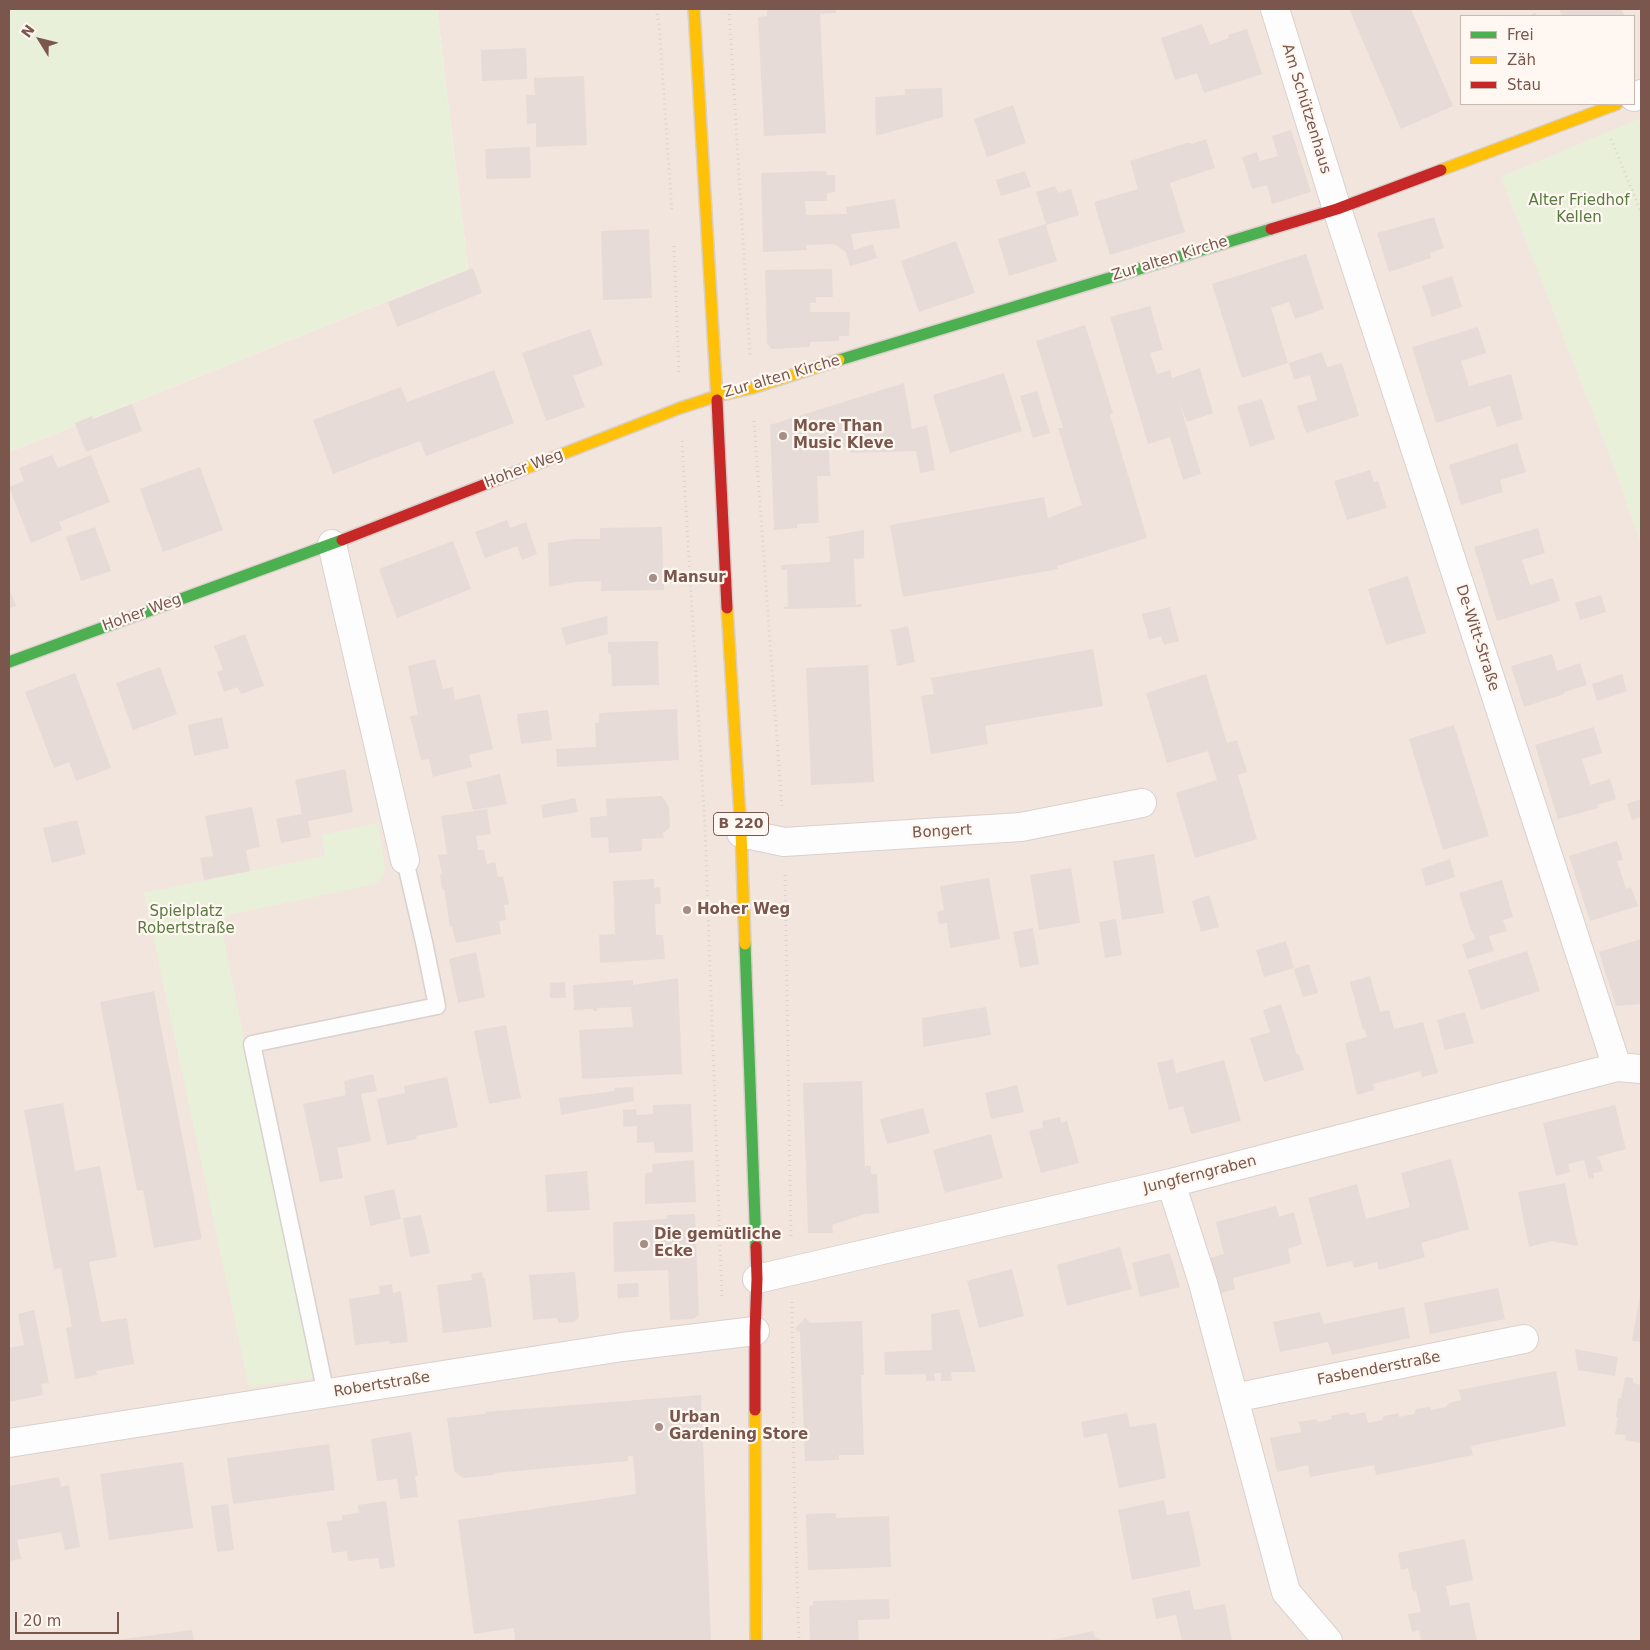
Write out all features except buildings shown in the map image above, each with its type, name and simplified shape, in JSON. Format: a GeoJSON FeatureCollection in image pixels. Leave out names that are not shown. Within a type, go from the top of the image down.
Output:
{"type":"FeatureCollection","features":[{"type":"Feature","properties":{"kind":"street","name":"B 220"},"geometry":{"type":"LineString","coordinates":[[694,9],[741,833],[757,1279],[755,1331],[756,1641]]}},
{"type":"Feature","properties":{"kind":"street","name":"Am Schützenhaus"},"geometry":{"type":"LineString","coordinates":[[1275,9],[1337,209]]}},
{"type":"Feature","properties":{"kind":"street","name":"Zur alten Kirche"},"geometry":{"type":"LineString","coordinates":[[716,396],[752,388],[934,330],[1337,209],[1614,105]]}},
{"type":"Feature","properties":{"kind":"street","name":"De-Witt-Straße"},"geometry":{"type":"LineString","coordinates":[[1337,209],[1629,1068]]}},
{"type":"Feature","properties":{"kind":"street","name":"Hoher Weg"},"geometry":{"type":"LineString","coordinates":[[9,662],[332,544],[680,408],[716,396]]}},
{"type":"Feature","properties":{"kind":"street"},"geometry":{"type":"LineString","coordinates":[[332,544],[404,860]]}},
{"type":"Feature","properties":{"kind":"street","name":"Bongert"},"geometry":{"type":"LineString","coordinates":[[741,833],[784,842],[1021,827],[1142,803]]}},
{"type":"Feature","properties":{"kind":"street","name":"Jungferngraben"},"geometry":{"type":"LineString","coordinates":[[757,1279],[1171,1183],[1629,1068]]}},
{"type":"Feature","properties":{"kind":"street"},"geometry":{"type":"LineString","coordinates":[[1171,1183],[1203,1283],[1286,1592],[1328,1641]]}},
{"type":"Feature","properties":{"kind":"street","name":"Robertstraße"},"geometry":{"type":"LineString","coordinates":[[9,1443],[622,1347],[755,1331]]}},
{"type":"Feature","properties":{"kind":"street","name":"Fasbenderstraße"},"geometry":{"type":"LineString","coordinates":[[1234,1398],[1524,1339]]}},
{"type":"Feature","properties":{"kind":"lane"},"geometry":{"type":"LineString","coordinates":[[326,1394],[252,1044],[437,1006],[404,860]]}},
{"type":"Feature","properties":{"kind":"path"},"geometry":{"type":"LineString","coordinates":[[656,9],[659,24],[672,217]]}},
{"type":"Feature","properties":{"kind":"path"},"geometry":{"type":"LineString","coordinates":[[1601,110],[1641,212]]}},
{"type":"Feature","properties":{"kind":"path"},"geometry":{"type":"LineString","coordinates":[[673,237],[680,408],[705,828],[723,1334]]}},
{"type":"Feature","properties":{"kind":"shaded area"},"geometry":{"type":"Polygon","coordinates":[[[437,9],[1641,9],[1641,1641],[9,1641],[9,452],[468,269],[437,9]]]}},
{"type":"Feature","properties":{"kind":"green space"},"geometry":{"type":"Polygon","coordinates":[[[9,9],[437,9],[468,269],[9,452],[9,9]]]}},
{"type":"Feature","properties":{"kind":"green space","name":"Alter Friedhof Kellen"},"geometry":{"type":"Polygon","coordinates":[[[1641,118],[1641,544],[1614,467],[1501,177],[1641,118]]]}},
{"type":"Feature","properties":{"kind":"green space","name":"Spielplatz Robertstraße"},"geometry":{"type":"Polygon","coordinates":[[[378,823],[385,867],[379,883],[228,915],[221,925],[313,1378],[249,1387],[144,893],[325,856],[322,835],[378,823]]]}},
{"type":"Feature","properties":{"kind":"traffic: fast"},"geometry":{"type":"LineString","coordinates":[[839,360],[1271,229]]}},
{"type":"Feature","properties":{"kind":"traffic: fast"},"geometry":{"type":"LineString","coordinates":[[9,662],[342,540]]}},
{"type":"Feature","properties":{"kind":"traffic: fast"},"geometry":{"type":"LineString","coordinates":[[745,944],[756,1247]]}},
{"type":"Feature","properties":{"kind":"traffic: slow"},"geometry":{"type":"LineString","coordinates":[[694,9],[717,400]]}},
{"type":"Feature","properties":{"kind":"traffic: slow"},"geometry":{"type":"LineString","coordinates":[[1441,170],[1614,105]]}},
{"type":"Feature","properties":{"kind":"traffic: slow"},"geometry":{"type":"LineString","coordinates":[[496,480],[680,408],[717,396],[752,388],[839,360]]}},
{"type":"Feature","properties":{"kind":"traffic: slow"},"geometry":{"type":"LineString","coordinates":[[727,608],[741,833],[745,944]]}},
{"type":"Feature","properties":{"kind":"traffic: slow"},"geometry":{"type":"LineString","coordinates":[[755,1410],[756,1641]]}},
{"type":"Feature","properties":{"kind":"traffic: jam"},"geometry":{"type":"LineString","coordinates":[[1271,229],[1337,209],[1441,170]]}},
{"type":"Feature","properties":{"kind":"traffic: jam"},"geometry":{"type":"LineString","coordinates":[[717,400],[727,608]]}},
{"type":"Feature","properties":{"kind":"traffic: jam"},"geometry":{"type":"LineString","coordinates":[[342,540],[496,480]]}},
{"type":"Feature","properties":{"kind":"traffic: jam"},"geometry":{"type":"LineString","coordinates":[[755,1410],[756,1247]]}},
{"type":"Feature","properties":{"kind":"place","name":"More Than Music Kleve"},"geometry":{"type":"Point","coordinates":[783,436]}},
{"type":"Feature","properties":{"kind":"place","name":"Mansur"},"geometry":{"type":"Point","coordinates":[653,578]}},
{"type":"Feature","properties":{"kind":"place","name":"Hoher Weg"},"geometry":{"type":"Point","coordinates":[687,910]}},
{"type":"Feature","properties":{"kind":"place","name":"Die gemütliche Ecke"},"geometry":{"type":"Point","coordinates":[644,1244]}},
{"type":"Feature","properties":{"kind":"place","name":"Urban Gardening Store"},"geometry":{"type":"Point","coordinates":[659,1427]}}]}
